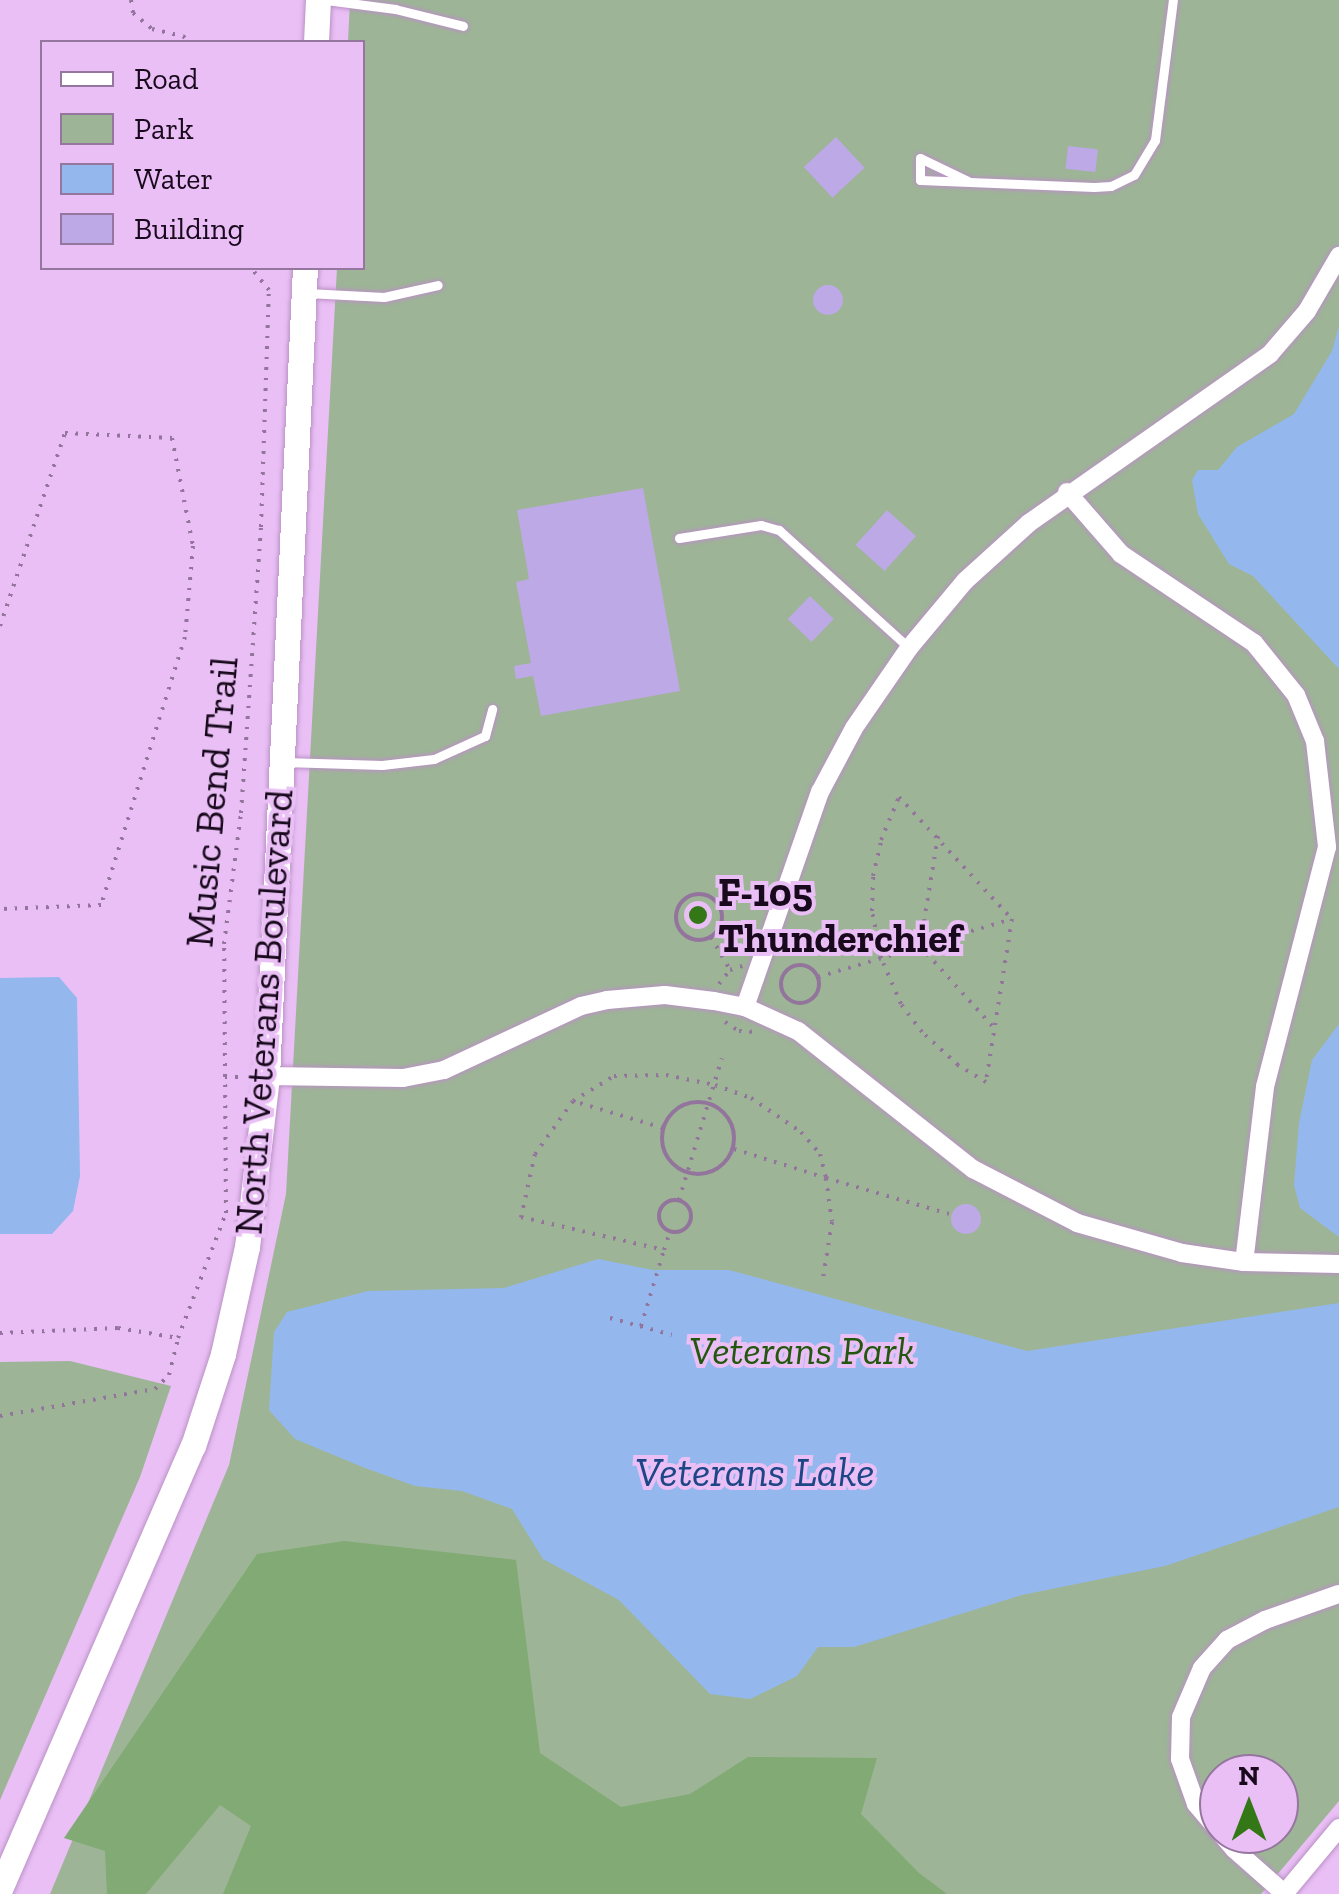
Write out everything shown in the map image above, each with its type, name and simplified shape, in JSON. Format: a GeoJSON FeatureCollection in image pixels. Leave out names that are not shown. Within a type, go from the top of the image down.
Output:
{"type":"FeatureCollection","features":[{"type":"Feature","properties":{"kind":"street"},"geometry":{"type":"LineString","coordinates":[[316,40],[318,0]]}},
{"type":"Feature","properties":{"kind":"street"},"geometry":{"type":"LineString","coordinates":[[745,1007],[820,792],[854,728],[909,648],[986,560],[1067,492],[1270,354],[1307,311],[1338,261]]}},
{"type":"Feature","properties":{"kind":"street","name":"North Veterans Boulevard"},"geometry":{"type":"LineString","coordinates":[[0,1889],[160,1526],[209,1400],[247,1247],[267,1076],[304,280]]}},
{"type":"Feature","properties":{"kind":"street"},"geometry":{"type":"LineString","coordinates":[[1067,492],[1121,554],[1254,644],[1296,695],[1315,742],[1327,846],[1265,1086],[1244,1262]]}},
{"type":"Feature","properties":{"kind":"street"},"geometry":{"type":"LineString","coordinates":[[267,1076],[378,1080],[424,1074],[581,1006],[630,996],[665,995],[745,1007],[798,1031],[828,1051],[943,1147],[1039,1206],[1148,1246],[1244,1262],[1339,1264]]}},
{"type":"Feature","properties":{"kind":"street"},"geometry":{"type":"LineString","coordinates":[[1339,1594],[1266,1620],[1228,1640],[1202,1668],[1181,1717],[1180,1759],[1196,1804],[1234,1849],[1285,1894],[1339,1828]]}},
{"type":"Feature","properties":{"kind":"lane"},"geometry":{"type":"LineString","coordinates":[[326,0],[427,15],[463,26]]}},
{"type":"Feature","properties":{"kind":"lane"},"geometry":{"type":"LineString","coordinates":[[968,181],[920,158],[920,180],[1094,187],[1111,186],[1134,175],[1150,153],[1157,130],[1173,0]]}},
{"type":"Feature","properties":{"kind":"lane"},"geometry":{"type":"LineString","coordinates":[[304,280],[384,297],[438,284]]}},
{"type":"Feature","properties":{"kind":"lane"},"geometry":{"type":"LineString","coordinates":[[680,538],[760,526],[780,530],[909,648]]}},
{"type":"Feature","properties":{"kind":"lane"},"geometry":{"type":"LineString","coordinates":[[281,762],[382,765],[434,759],[484,736],[492,709]]}},
{"type":"Feature","properties":{"kind":"path"},"geometry":{"type":"LineString","coordinates":[[131,0],[134,13],[152,29],[188,40]]}},
{"type":"Feature","properties":{"kind":"path","name":"Music Bend Trail"},"geometry":{"type":"LineString","coordinates":[[0,1416],[155,1388],[169,1375],[178,1338],[226,1213],[224,944],[242,813],[261,527],[269,290],[253,270]]}},
{"type":"Feature","properties":{"kind":"path","name":"Music Bend Trail"},"geometry":{"type":"LineString","coordinates":[[0,626],[65,433],[172,438],[194,546],[185,637],[100,905],[0,909]]}},
{"type":"Feature","properties":{"kind":"path"},"geometry":{"type":"LineString","coordinates":[[899,797],[938,836],[1012,919],[986,1082],[958,1065],[922,1032],[901,1004],[881,958],[872,911],[874,876],[881,840],[899,797]]}},
{"type":"Feature","properties":{"kind":"path"},"geometry":{"type":"LineString","coordinates":[[938,836],[920,946],[996,1029]]}},
{"type":"Feature","properties":{"kind":"path"},"geometry":{"type":"LineString","coordinates":[[706,895],[718,904],[720,925],[711,937],[695,940],[682,933],[675,919],[684,898],[706,895]]}},
{"type":"Feature","properties":{"kind":"path"},"geometry":{"type":"LineString","coordinates":[[931,943],[1012,919]]}},
{"type":"Feature","properties":{"kind":"path"},"geometry":{"type":"LineString","coordinates":[[921,934],[931,943]]}},
{"type":"Feature","properties":{"kind":"path"},"geometry":{"type":"LineString","coordinates":[[711,937],[730,970]]}},
{"type":"Feature","properties":{"kind":"path"},"geometry":{"type":"LineString","coordinates":[[928,958],[931,943]]}},
{"type":"Feature","properties":{"kind":"path"},"geometry":{"type":"LineString","coordinates":[[818,977],[920,946]]}},
{"type":"Feature","properties":{"kind":"path"},"geometry":{"type":"LineString","coordinates":[[716,990],[730,970],[752,965]]}},
{"type":"Feature","properties":{"kind":"path"},"geometry":{"type":"LineString","coordinates":[[792,966],[805,966],[818,977],[815,996],[804,1002],[791,1000],[782,988],[783,976],[792,966]]}},
{"type":"Feature","properties":{"kind":"path"},"geometry":{"type":"LineString","coordinates":[[679,1200],[722,1058]]}},
{"type":"Feature","properties":{"kind":"path"},"geometry":{"type":"LineString","coordinates":[[664,1250],[521,1217],[535,1154],[554,1122],[573,1101],[614,1076],[666,1074],[715,1084],[769,1108],[801,1132],[820,1154],[826,1178],[832,1222],[822,1278]]}},
{"type":"Feature","properties":{"kind":"path"},"geometry":{"type":"LineString","coordinates":[[573,1101],[664,1128]]}},
{"type":"Feature","properties":{"kind":"path"},"geometry":{"type":"LineString","coordinates":[[687,1174],[664,1150],[664,1128],[677,1108],[688,1103],[709,1104],[730,1121],[734,1148]]}},
{"type":"Feature","properties":{"kind":"path"},"geometry":{"type":"LineString","coordinates":[[734,1148],[949,1214]]}},
{"type":"Feature","properties":{"kind":"path"},"geometry":{"type":"LineString","coordinates":[[687,1174],[712,1172],[734,1148]]}},
{"type":"Feature","properties":{"kind":"path"},"geometry":{"type":"LineString","coordinates":[[679,1200],[690,1210],[690,1220],[680,1231],[670,1231],[659,1220],[660,1209],[668,1201],[679,1200]]}},
{"type":"Feature","properties":{"kind":"path"},"geometry":{"type":"LineString","coordinates":[[641,1326],[670,1231]]}},
{"type":"Feature","properties":{"kind":"path"},"geometry":{"type":"LineString","coordinates":[[610,1318],[672,1335]]}},
{"type":"Feature","properties":{"kind":"path"},"geometry":{"type":"LineString","coordinates":[[0,1333],[118,1328],[178,1338]]}},
{"type":"Feature","properties":{"kind":"green space","name":"Veterans Park"},"geometry":{"type":"Polygon","coordinates":[[[350,0],[1339,0],[1339,1801],[1299,1849],[1299,1754],[1199,1754],[1199,1854],[1295,1854],[1261,1894],[50,1894],[229,1465],[286,1194],[337,270],[365,270],[365,40],[348,40],[350,0]]]}},
{"type":"Feature","properties":{"kind":"green space"},"geometry":{"type":"Polygon","coordinates":[[[70,1361],[171,1386],[140,1477],[0,1800],[0,1362],[70,1361]]]}},
{"type":"Feature","properties":{"kind":"green space"},"geometry":{"type":"Polygon","coordinates":[[[344,1541],[516,1560],[540,1753],[621,1807],[690,1794],[748,1757],[877,1758],[861,1814],[919,1873],[947,1894],[223,1894],[251,1826],[220,1805],[146,1894],[107,1894],[105,1851],[64,1838],[257,1554],[344,1541]]]}},
{"type":"Feature","properties":{"kind":"water"},"geometry":{"type":"Polygon","coordinates":[[[1339,326],[1339,669],[1253,576],[1229,564],[1198,514],[1192,480],[1198,470],[1218,470],[1237,447],[1294,414],[1332,351],[1339,326]]]}},
{"type":"Feature","properties":{"kind":"water"},"geometry":{"type":"Polygon","coordinates":[[[59,977],[77,998],[80,1176],[73,1211],[52,1234],[0,1234],[0,978],[59,977]]]}},
{"type":"Feature","properties":{"kind":"water"},"geometry":{"type":"Polygon","coordinates":[[[1339,1024],[1339,1237],[1300,1208],[1294,1185],[1299,1123],[1312,1060],[1339,1024]]]}},
{"type":"Feature","properties":{"kind":"water","name":"Veterans Lake"},"geometry":{"type":"Polygon","coordinates":[[[598,1259],[653,1270],[729,1270],[1027,1351],[1339,1303],[1339,1507],[1165,1566],[1022,1595],[854,1647],[818,1647],[797,1676],[750,1699],[710,1694],[619,1600],[543,1559],[512,1509],[462,1491],[415,1486],[365,1468],[295,1439],[269,1410],[274,1332],[287,1312],[368,1291],[504,1288],[598,1259]]]}},
{"type":"Feature","properties":{"kind":"building"},"geometry":{"type":"Polygon","coordinates":[[[836,137],[865,168],[832,198],[804,167],[836,137]]]}},
{"type":"Feature","properties":{"kind":"building"},"geometry":{"type":"Polygon","coordinates":[[[1068,146],[1098,149],[1095,172],[1066,169],[1068,146]]]}},
{"type":"Feature","properties":{"kind":"building"},"geometry":{"type":"Polygon","coordinates":[[[828,285],[839,289],[843,300],[839,311],[828,315],[817,311],[813,300],[817,289],[828,285]]]}},
{"type":"Feature","properties":{"kind":"building"},"geometry":{"type":"Polygon","coordinates":[[[643,488],[680,691],[541,716],[533,676],[516,679],[514,666],[531,663],[516,582],[529,579],[517,510],[643,488]]]}},
{"type":"Feature","properties":{"kind":"building"},"geometry":{"type":"Polygon","coordinates":[[[887,510],[916,536],[885,571],[856,545],[887,510]]]}},
{"type":"Feature","properties":{"kind":"building"},"geometry":{"type":"Polygon","coordinates":[[[810,596],[834,619],[812,642],[788,619],[810,596]]]}},
{"type":"Feature","properties":{"kind":"building"},"geometry":{"type":"Polygon","coordinates":[[[966,1204],[977,1208],[981,1219],[977,1230],[966,1234],[955,1230],[951,1219],[955,1208],[966,1204]]]}},
{"type":"Feature","properties":{"kind":"place","name":"F-105 Thunderchief"},"geometry":{"type":"Point","coordinates":[698,915]}}]}
